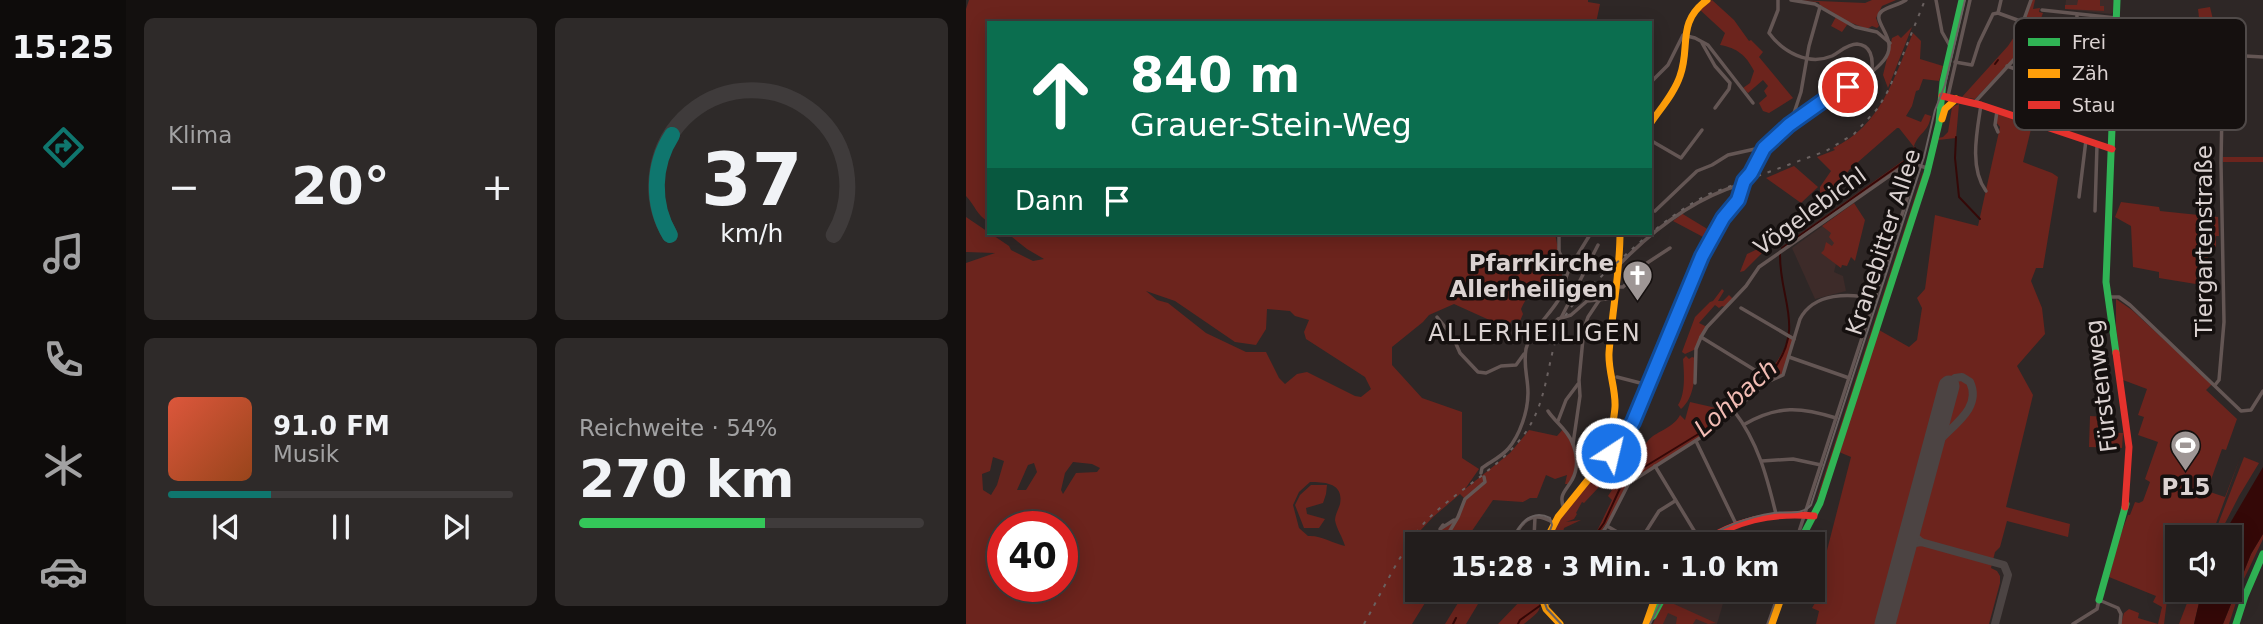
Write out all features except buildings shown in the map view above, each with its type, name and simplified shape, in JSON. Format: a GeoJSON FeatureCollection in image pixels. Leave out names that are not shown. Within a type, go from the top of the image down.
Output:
{"type":"FeatureCollection","features":[{"type":"Feature","properties":{"kind":"main road"},"geometry":{"type":"LineString","coordinates":[[1652,121],[1681,72],[1684,35],[1695,10],[1707,0]]}},
{"type":"Feature","properties":{"kind":"main road","name":"Kranebitter Allee"},"geometry":{"type":"LineString","coordinates":[[1803,532],[1823,491],[1928,169],[1949,97],[1951,47],[1962,0]]}},
{"type":"Feature","properties":{"kind":"main road","name":"Fürstenweg"},"geometry":{"type":"LineString","coordinates":[[2116,18],[2117,0]]}},
{"type":"Feature","properties":{"kind":"main road"},"geometry":{"type":"LineString","coordinates":[[1937,131],[1949,97],[2014,116]]}},
{"type":"Feature","properties":{"kind":"main road"},"geometry":{"type":"LineString","coordinates":[[2058,130],[2112,149]]}},
{"type":"Feature","properties":{"kind":"main road","name":"Fürstenweg"},"geometry":{"type":"LineString","coordinates":[[2099,600],[2125,507],[2129,447],[2107,274],[2113,130]]}},
{"type":"Feature","properties":{"kind":"main road"},"geometry":{"type":"LineString","coordinates":[[1550,532],[1564,509],[1611,453],[1615,395],[1609,356],[1620,235]]}},
{"type":"Feature","properties":{"kind":"main road"},"geometry":{"type":"LineString","coordinates":[[1721,532],[1754,518],[1776,514],[1810,516]]}},
{"type":"Feature","properties":{"kind":"main road"},"geometry":{"type":"LineString","coordinates":[[2236,624],[2263,554]]}},
{"type":"Feature","properties":{"kind":"main road"},"geometry":{"type":"LineString","coordinates":[[2242,624],[2263,568]]}},
{"type":"Feature","properties":{"kind":"main road"},"geometry":{"type":"LineString","coordinates":[[1648,621],[1657,602]]}},
{"type":"Feature","properties":{"kind":"main road"},"geometry":{"type":"LineString","coordinates":[[1770,624],[1778,602]]}},
{"type":"Feature","properties":{"kind":"main road"},"geometry":{"type":"LineString","coordinates":[[1544,604],[1560,624]]}},
{"type":"Feature","properties":{"kind":"street"},"geometry":{"type":"LineString","coordinates":[[1778,0],[1779,8],[1769,34],[1787,51],[1807,58],[1832,55],[1847,46],[1858,44],[1871,54],[1872,70]]}},
{"type":"Feature","properties":{"kind":"street"},"geometry":{"type":"LineString","coordinates":[[1791,0],[1820,7],[1855,27],[1877,33],[1890,43]]}},
{"type":"Feature","properties":{"kind":"street"},"geometry":{"type":"LineString","coordinates":[[1612,446],[1619,443],[1627,431],[1693,274],[1722,220],[1738,200],[1743,184],[1765,147],[1789,125],[1827,98],[1862,78],[1885,59],[1890,43],[1879,22],[1879,16],[1882,11],[1906,0]]}},
{"type":"Feature","properties":{"kind":"street"},"geometry":{"type":"LineString","coordinates":[[1936,0],[1942,32],[1951,47]]}},
{"type":"Feature","properties":{"kind":"street","name":"Kranebitter Allee"},"geometry":{"type":"LineString","coordinates":[[1949,97],[1970,0]]}},
{"type":"Feature","properties":{"kind":"street"},"geometry":{"type":"LineString","coordinates":[[1998,13],[2001,0]]}},
{"type":"Feature","properties":{"kind":"street"},"geometry":{"type":"LineString","coordinates":[[2024,18],[2031,0]]}},
{"type":"Feature","properties":{"kind":"street"},"geometry":{"type":"LineString","coordinates":[[1789,125],[1801,95],[1820,7]]}},
{"type":"Feature","properties":{"kind":"street"},"geometry":{"type":"LineString","coordinates":[[2042,10],[2116,18]]}},
{"type":"Feature","properties":{"kind":"street"},"geometry":{"type":"LineString","coordinates":[[1955,62],[1972,65],[1993,14],[2014,19]]}},
{"type":"Feature","properties":{"kind":"street"},"geometry":{"type":"LineString","coordinates":[[1652,81],[1668,65],[1684,35],[1708,45],[1753,103]]}},
{"type":"Feature","properties":{"kind":"street"},"geometry":{"type":"LineString","coordinates":[[1698,39],[1730,83],[1715,108]]}},
{"type":"Feature","properties":{"kind":"street"},"geometry":{"type":"LineString","coordinates":[[1986,191],[1980,181],[1976,160],[1978,104],[2014,58]]}},
{"type":"Feature","properties":{"kind":"street"},"geometry":{"type":"LineString","coordinates":[[2007,66],[2014,68]]}},
{"type":"Feature","properties":{"kind":"street"},"geometry":{"type":"LineString","coordinates":[[1997,110],[1995,125],[1998,132]]}},
{"type":"Feature","properties":{"kind":"street"},"geometry":{"type":"LineString","coordinates":[[1652,141],[1681,158],[1702,130]]}},
{"type":"Feature","properties":{"kind":"street","name":"Tiergartenstraße"},"geometry":{"type":"LineString","coordinates":[[2215,385],[2219,380],[2224,322],[2222,130]]}},
{"type":"Feature","properties":{"kind":"street"},"geometry":{"type":"LineString","coordinates":[[2079,197],[2086,140]]}},
{"type":"Feature","properties":{"kind":"street"},"geometry":{"type":"LineString","coordinates":[[2095,211],[2097,145]]}},
{"type":"Feature","properties":{"kind":"street"},"geometry":{"type":"LineString","coordinates":[[1655,211],[1698,171],[1728,155],[1765,147]]}},
{"type":"Feature","properties":{"kind":"street"},"geometry":{"type":"LineString","coordinates":[[1902,167],[1911,163],[1928,169]]}},
{"type":"Feature","properties":{"kind":"street","name":"Kranebitter Allee"},"geometry":{"type":"LineString","coordinates":[[1810,516],[1821,465],[1912,186],[1902,167]]}},
{"type":"Feature","properties":{"kind":"street","name":"Vögelebichl"},"geometry":{"type":"LineString","coordinates":[[1695,383],[1695,358],[1701,337],[1746,286],[1759,267],[1902,167]]}},
{"type":"Feature","properties":{"kind":"street"},"geometry":{"type":"LineString","coordinates":[[1619,264],[1684,210],[1708,197],[1743,184]]}},
{"type":"Feature","properties":{"kind":"street"},"geometry":{"type":"LineString","coordinates":[[1449,532],[1465,499],[1485,482],[1482,473],[1507,449],[1522,420],[1528,392],[1525,374],[1528,344],[1561,295],[1564,276],[1559,235]]}},
{"type":"Feature","properties":{"kind":"street"},"geometry":{"type":"LineString","coordinates":[[1564,276],[1590,235]]}},
{"type":"Feature","properties":{"kind":"street"},"geometry":{"type":"LineString","coordinates":[[1561,318],[1598,245]]}},
{"type":"Feature","properties":{"kind":"street"},"geometry":{"type":"LineString","coordinates":[[1617,287],[1623,287],[1649,262],[1670,248]]}},
{"type":"Feature","properties":{"kind":"street"},"geometry":{"type":"LineString","coordinates":[[1559,251],[1566,264],[1572,264]]}},
{"type":"Feature","properties":{"kind":"street"},"geometry":{"type":"LineString","coordinates":[[2109,293],[2130,305],[2241,411],[2248,412],[2263,391]]}},
{"type":"Feature","properties":{"kind":"street"},"geometry":{"type":"LineString","coordinates":[[1701,337],[1768,377],[1783,375],[1791,338],[1802,315],[1816,303],[1848,295],[1875,299]]}},
{"type":"Feature","properties":{"kind":"street"},"geometry":{"type":"LineString","coordinates":[[1537,332],[1543,332],[1587,301],[1616,298]]}},
{"type":"Feature","properties":{"kind":"street"},"geometry":{"type":"LineString","coordinates":[[1564,509],[1562,491],[1573,479],[1576,467],[1573,444],[1580,396],[1584,328],[1600,299]]}},
{"type":"Feature","properties":{"kind":"street"},"geometry":{"type":"LineString","coordinates":[[1741,308],[1791,338]]}},
{"type":"Feature","properties":{"kind":"street"},"geometry":{"type":"LineString","coordinates":[[1437,317],[1453,337],[1460,353],[1479,373],[1516,365],[1545,319]]}},
{"type":"Feature","properties":{"kind":"street"},"geometry":{"type":"LineString","coordinates":[[1788,357],[1849,377]]}},
{"type":"Feature","properties":{"kind":"street"},"geometry":{"type":"LineString","coordinates":[[1616,377],[1648,385]]}},
{"type":"Feature","properties":{"kind":"street"},"geometry":{"type":"LineString","coordinates":[[1603,532],[1631,481],[1714,429],[1765,383],[1768,377]]}},
{"type":"Feature","properties":{"kind":"street"},"geometry":{"type":"LineString","coordinates":[[1558,421],[1566,400],[1579,382]]}},
{"type":"Feature","properties":{"kind":"street"},"geometry":{"type":"LineString","coordinates":[[1744,424],[1782,410],[1811,410],[1836,418]]}},
{"type":"Feature","properties":{"kind":"street"},"geometry":{"type":"LineString","coordinates":[[1548,411],[1573,444]]}},
{"type":"Feature","properties":{"kind":"street"},"geometry":{"type":"LineString","coordinates":[[1734,411],[1744,424],[1762,461],[1776,514]]}},
{"type":"Feature","properties":{"kind":"street"},"geometry":{"type":"LineString","coordinates":[[1696,440],[1736,524]]}},
{"type":"Feature","properties":{"kind":"street"},"geometry":{"type":"LineString","coordinates":[[1762,461],[1793,459],[1821,465]]}},
{"type":"Feature","properties":{"kind":"street"},"geometry":{"type":"LineString","coordinates":[[1655,466],[1693,532]]}},
{"type":"Feature","properties":{"kind":"street"},"geometry":{"type":"LineString","coordinates":[[1646,532],[1659,512],[1675,501]]}},
{"type":"Feature","properties":{"kind":"street"},"geometry":{"type":"LineString","coordinates":[[1443,524],[1440,529],[1458,517]]}},
{"type":"Feature","properties":{"kind":"street"},"geometry":{"type":"LineString","coordinates":[[1517,532],[1521,525],[1535,517],[1543,517],[1554,523]]}},
{"type":"Feature","properties":{"kind":"street"},"geometry":{"type":"LineString","coordinates":[[1534,532],[1535,517]]}},
{"type":"Feature","properties":{"kind":"street"},"geometry":{"type":"LineString","coordinates":[[1607,526],[1618,532]]}},
{"type":"Feature","properties":{"kind":"street"},"geometry":{"type":"LineString","coordinates":[[2073,624],[2097,609],[2099,600],[2118,608],[2122,614],[2120,624]]}},
{"type":"Feature","properties":{"kind":"shaded area"},"geometry":{"type":"Polygon","coordinates":[[[969,0],[1588,0],[1600,4],[1596,21],[987,21],[987,220],[966,196],[966,9],[969,0]]]}},
{"type":"Feature","properties":{"kind":"shaded area"},"geometry":{"type":"Polygon","coordinates":[[[1712,0],[1734,20],[1749,41],[1763,52],[1759,57],[1793,98],[1769,113],[1763,111],[1759,103],[1767,96],[1764,91],[1768,86],[1763,80],[1748,93],[1743,88],[1750,83],[1754,71],[1740,53],[1720,45],[1725,33],[1699,9],[1712,0]]]}},
{"type":"Feature","properties":{"kind":"shaded area"},"geometry":{"type":"Polygon","coordinates":[[[1795,0],[1865,3],[1872,0],[1896,0],[1882,6],[1876,18],[1879,26],[1877,28],[1872,26],[1867,29],[1849,22],[1842,32],[1831,26],[1837,15],[1819,2],[1795,0]]]}},
{"type":"Feature","properties":{"kind":"shaded area"},"geometry":{"type":"Polygon","coordinates":[[[2031,0],[2035,0],[2033,9],[2040,8],[2039,12],[2043,13],[2041,18],[2025,18],[2031,0]]]}},
{"type":"Feature","properties":{"kind":"shaded area"},"geometry":{"type":"Polygon","coordinates":[[[2066,0],[2114,0],[2113,12],[2111,14],[2065,9],[2066,0]]]}},
{"type":"Feature","properties":{"kind":"shaded area"},"geometry":{"type":"Polygon","coordinates":[[[2078,0],[2100,0],[2104,11],[2065,9],[2065,5],[2077,5],[2078,0]]]}},
{"type":"Feature","properties":{"kind":"shaded area"},"geometry":{"type":"Polygon","coordinates":[[[2210,7],[2213,18],[2199,18],[2198,9],[2210,7]]]}},
{"type":"Feature","properties":{"kind":"shaded area"},"geometry":{"type":"Polygon","coordinates":[[[1912,27],[1888,88],[1883,75],[1892,38],[1898,35],[1901,38],[1912,27]]]}},
{"type":"Feature","properties":{"kind":"shaded area"},"geometry":{"type":"Polygon","coordinates":[[[1913,33],[1921,41],[1920,59],[1943,66],[1939,81],[1923,79],[1906,116],[1921,122],[1925,114],[1931,116],[1928,126],[1916,141],[1916,149],[1903,164],[1779,253],[1786,244],[1904,160],[1914,147],[1897,128],[1850,169],[1832,191],[1824,197],[1820,194],[1820,187],[1831,171],[1817,157],[1835,150],[1833,148],[1849,139],[1874,114],[1892,83],[1913,33]]]}},
{"type":"Feature","properties":{"kind":"shaded area"},"geometry":{"type":"Polygon","coordinates":[[[2014,37],[2014,58],[1975,99],[1962,97],[2014,37]]]}},
{"type":"Feature","properties":{"kind":"shaded area"},"geometry":{"type":"Polygon","coordinates":[[[1959,104],[1956,138],[1938,140],[1948,132],[1952,107],[1959,104]]]}},
{"type":"Feature","properties":{"kind":"shaded area"},"geometry":{"type":"Polygon","coordinates":[[[1998,113],[2014,119],[2014,130],[2031,130],[2023,162],[2058,177],[2043,268],[2036,268],[2031,281],[2042,308],[2045,334],[2017,366],[2033,395],[2006,507],[2070,524],[2068,537],[2007,521],[1991,568],[2000,576],[2000,583],[1989,624],[1816,624],[1819,611],[1812,608],[1815,603],[1825,602],[1825,558],[1851,457],[1839,452],[1879,330],[1909,347],[1917,340],[1922,308],[1917,298],[1925,289],[1935,215],[1978,226],[2000,127],[1996,122],[1998,113]]]}},
{"type":"Feature","properties":{"kind":"shaded area"},"geometry":{"type":"Polygon","coordinates":[[[2223,157],[2263,157],[2263,162],[2223,162],[2223,157]]]}},
{"type":"Feature","properties":{"kind":"shaded area"},"geometry":{"type":"Polygon","coordinates":[[[1794,166],[1818,187],[1801,203],[1766,178],[1794,166]]]}},
{"type":"Feature","properties":{"kind":"shaded area"},"geometry":{"type":"Polygon","coordinates":[[[1923,172],[1924,176],[1815,504],[1923,172]]]}},
{"type":"Feature","properties":{"kind":"shaded area"},"geometry":{"type":"Polygon","coordinates":[[[2121,202],[2159,207],[2160,211],[2218,217],[2219,236],[2216,236],[2216,247],[2208,246],[2208,264],[2204,277],[2209,281],[2208,286],[2159,278],[2159,272],[2133,267],[2131,226],[2115,217],[2121,202]]]}},
{"type":"Feature","properties":{"kind":"shaded area"},"geometry":{"type":"Polygon","coordinates":[[[1854,203],[1865,220],[1855,261],[1851,257],[1847,266],[1842,265],[1841,268],[1821,253],[1826,242],[1832,246],[1834,243],[1829,237],[1831,233],[1822,226],[1854,203]]]}},
{"type":"Feature","properties":{"kind":"shaded area"},"geometry":{"type":"Polygon","coordinates":[[[1681,213],[1714,233],[1709,232],[1705,238],[1673,221],[1681,213]]]}},
{"type":"Feature","properties":{"kind":"shaded area"},"geometry":{"type":"Polygon","coordinates":[[[966,217],[987,231],[987,235],[993,235],[1011,250],[1033,261],[1044,259],[1010,235],[1555,235],[1563,276],[1558,296],[1535,291],[1521,309],[1523,314],[1520,321],[1512,320],[1507,328],[1454,304],[1429,315],[1392,347],[1392,365],[1422,398],[1462,412],[1462,458],[1479,469],[1465,489],[1510,453],[1529,430],[1557,436],[1564,428],[1576,461],[1570,484],[1565,484],[1567,475],[1555,479],[1546,475],[1537,498],[1523,502],[1493,500],[1471,532],[1435,532],[1451,523],[1460,513],[1465,499],[1460,494],[1419,532],[1405,532],[1405,602],[1426,602],[1412,624],[966,624],[966,263],[995,253],[966,252],[966,217]],[[1146,291],[1157,300],[1168,303],[1206,333],[1246,352],[1266,352],[1285,384],[1297,374],[1307,372],[1355,396],[1361,397],[1371,389],[1365,377],[1306,339],[1304,332],[1309,320],[1295,316],[1290,311],[1267,309],[1266,329],[1256,345],[1235,342],[1175,301],[1146,291]],[[993,457],[990,471],[982,474],[983,490],[991,495],[1004,461],[993,457]],[[1073,462],[1065,473],[1061,490],[1063,494],[1076,473],[1097,472],[1100,468],[1092,464],[1073,462]],[[1034,463],[1028,465],[1017,490],[1026,490],[1037,472],[1034,463]],[[1310,482],[1299,492],[1293,505],[1299,528],[1308,536],[1345,546],[1335,520],[1340,504],[1339,492],[1327,483],[1310,482]]]}},
{"type":"Feature","properties":{"kind":"shaded area"},"geometry":{"type":"Polygon","coordinates":[[[1831,220],[1845,253],[1836,264],[1834,272],[1843,276],[1846,291],[1815,299],[1792,248],[1831,220]]]}},
{"type":"Feature","properties":{"kind":"shaded area"},"geometry":{"type":"Polygon","coordinates":[[[1780,231],[1781,239],[1774,241],[1740,272],[1747,254],[1762,247],[1780,231]]]}},
{"type":"Feature","properties":{"kind":"shaded area"},"geometry":{"type":"Polygon","coordinates":[[[1722,289],[1724,291],[1718,301],[1723,301],[1729,295],[1733,299],[1725,307],[1719,308],[1715,305],[1699,323],[1707,327],[1696,349],[1685,354],[1682,352],[1695,317],[1722,289]]]}},
{"type":"Feature","properties":{"kind":"shaded area"},"geometry":{"type":"Polygon","coordinates":[[[2116,299],[2132,310],[2212,384],[2206,390],[2237,419],[2226,450],[2222,449],[2207,491],[2225,497],[2240,458],[2215,525],[2165,525],[2167,602],[2164,624],[2158,624],[2162,607],[2153,602],[2156,596],[2109,577],[2128,515],[2135,502],[2143,501],[2150,482],[2145,479],[2158,442],[2138,435],[2144,417],[2138,415],[2147,389],[2123,380],[2116,327],[2116,299]]]}},
{"type":"Feature","properties":{"kind":"shaded area"},"geometry":{"type":"Polygon","coordinates":[[[1791,335],[1794,339],[1783,375],[1771,380],[1714,429],[1631,481],[1600,532],[1596,532],[1612,500],[1608,496],[1612,490],[1605,483],[1582,502],[1574,519],[1566,522],[1581,520],[1564,528],[1563,532],[1553,532],[1593,476],[1598,479],[1607,467],[1631,463],[1650,438],[1673,424],[1680,415],[1685,420],[1690,402],[1725,410],[1779,359],[1788,336],[1791,335]]]}},
{"type":"Feature","properties":{"kind":"shaded area"},"geometry":{"type":"Polygon","coordinates":[[[1686,356],[1689,359],[1695,358],[1694,379],[1692,392],[1681,409],[1678,405],[1683,389],[1683,359],[1686,356]]]}},
{"type":"Feature","properties":{"kind":"shaded area"},"geometry":{"type":"Polygon","coordinates":[[[2090,416],[2107,417],[2106,432],[2123,433],[2122,448],[2089,447],[2090,416]]]}},
{"type":"Feature","properties":{"kind":"shaded area"},"geometry":{"type":"Polygon","coordinates":[[[2244,457],[2259,463],[2224,525],[2218,525],[2244,457]]]}},
{"type":"Feature","properties":{"kind":"shaded area"},"geometry":{"type":"Polygon","coordinates":[[[2263,467],[2263,534],[2242,576],[2242,525],[2229,525],[2263,467]]]}},
{"type":"Feature","properties":{"kind":"shaded area"},"geometry":{"type":"Polygon","coordinates":[[[1311,485],[1327,485],[1323,503],[1306,508],[1307,514],[1325,519],[1319,528],[1304,528],[1295,505],[1300,495],[1311,485]]]}},
{"type":"Feature","properties":{"kind":"shaded area"},"geometry":{"type":"Polygon","coordinates":[[[2263,534],[2242,584],[2242,576],[2263,534]]]}},
{"type":"Feature","properties":{"kind":"shaded area"},"geometry":{"type":"Polygon","coordinates":[[[1459,602],[1479,602],[1466,624],[1445,624],[1459,602]]]}},
{"type":"Feature","properties":{"kind":"shaded area"},"geometry":{"type":"Polygon","coordinates":[[[1519,602],[1539,602],[1539,610],[1524,624],[1498,624],[1519,602]]]}},
{"type":"Feature","properties":{"kind":"shaded area"},"geometry":{"type":"Polygon","coordinates":[[[1663,602],[1723,602],[1717,624],[1653,624],[1663,602]]]}},
{"type":"Feature","properties":{"kind":"shaded area"},"geometry":{"type":"Polygon","coordinates":[[[2187,602],[2199,602],[2194,624],[2179,624],[2187,602]]]}},
{"type":"Feature","properties":{"kind":"shaded area"},"geometry":{"type":"Polygon","coordinates":[[[2199,602],[2232,602],[2223,624],[2194,624],[2199,602]]]}},
{"type":"Feature","properties":{"kind":"shaded area"},"geometry":{"type":"Polygon","coordinates":[[[2232,602],[2236,602],[2229,624],[2223,624],[2232,602]]]}},
{"type":"Feature","properties":{"kind":"shaded area"},"geometry":{"type":"Polygon","coordinates":[[[1662,603],[1674,604],[1716,623],[1708,624],[1696,619],[1693,624],[1676,624],[1677,617],[1668,613],[1663,624],[1653,624],[1662,603]]]}},
{"type":"Feature","properties":{"kind":"shaded area"},"geometry":{"type":"Polygon","coordinates":[[[2129,609],[2139,613],[2138,618],[2158,624],[2121,624],[2124,613],[2129,609]]]}},
{"type":"Feature","properties":{"kind":"waterway","name":"Lohbach"},"geometry":{"type":"LineString","coordinates":[[1995,64],[1998,60]]}},
{"type":"Feature","properties":{"kind":"waterway"},"geometry":{"type":"LineString","coordinates":[[1956,137],[1959,197],[1980,219]]}},
{"type":"Feature","properties":{"kind":"waterway","name":"Lohbach"},"geometry":{"type":"LineString","coordinates":[[1782,248],[1905,161],[1915,148]]}},
{"type":"Feature","properties":{"kind":"waterway","name":"Lohbach"},"geometry":{"type":"LineString","coordinates":[[1598,532],[1628,477],[1705,430],[1774,369],[1783,354],[1789,326],[1780,253]]}},
{"type":"Feature","properties":{"kind":"waterway","name":"Lohbach"},"geometry":{"type":"LineString","coordinates":[[1518,624],[1541,605]]}},
{"type":"Feature","properties":{"kind":"waterway"},"geometry":{"type":"LineString","coordinates":[[1453,624],[1456,618]]}},
{"type":"Feature","properties":{"kind":"taxiway"},"geometry":{"type":"LineString","coordinates":[[1931,451],[1960,420],[1972,402],[1970,382],[1962,377],[1955,378],[1949,386]]}},
{"type":"Feature","properties":{"kind":"taxiway"},"geometry":{"type":"LineString","coordinates":[[1912,526],[1912,534],[1921,542]]}},
{"type":"Feature","properties":{"kind":"taxiway"},"geometry":{"type":"LineString","coordinates":[[1904,553],[1910,544],[1921,542],[2004,565],[2008,575],[1995,624]]}},
{"type":"Feature","properties":{"kind":"runway"},"geometry":{"type":"LineString","coordinates":[[1885,624],[1949,386]]}},
{"type":"Feature","properties":{"kind":"tram line"},"geometry":{"type":"LineString","coordinates":[[1717,532],[1744,520],[1774,513],[1799,512],[1811,505],[1924,157],[1935,110],[1945,85],[1965,0]]}},
{"type":"Feature","properties":{"kind":"tram line"},"geometry":{"type":"LineString","coordinates":[[1516,532],[1525,521],[1536,515],[1550,518],[1552,525],[1549,532]]}},
{"type":"Feature","properties":{"kind":"tram line"},"geometry":{"type":"LineString","coordinates":[[1544,602],[1547,609],[1561,624]]}},
{"type":"Feature","properties":{"kind":"tram line"},"geometry":{"type":"LineString","coordinates":[[1650,624],[1661,602]]}},
{"type":"Feature","properties":{"kind":"railway"},"geometry":{"type":"LineString","coordinates":[[1652,233],[1670,218],[1709,194],[1826,151],[1854,134],[1878,108],[1889,89],[1925,0]]}},
{"type":"Feature","properties":{"kind":"railway"},"geometry":{"type":"LineString","coordinates":[[1364,624],[1418,530],[1439,509],[1489,470],[1523,436],[1542,397],[1560,327],[1576,301],[1649,235]]}},
{"type":"Feature","properties":{"kind":"traffic: fast"},"geometry":{"type":"LineString","coordinates":[[1805,532],[1820,503],[1927,173],[1939,123],[1943,82],[1962,0]]}},
{"type":"Feature","properties":{"kind":"traffic: fast"},"geometry":{"type":"LineString","coordinates":[[2116,18],[2117,0]]}},
{"type":"Feature","properties":{"kind":"traffic: fast"},"geometry":{"type":"LineString","coordinates":[[2112,130],[2106,282],[2116,353]]}},
{"type":"Feature","properties":{"kind":"traffic: fast"},"geometry":{"type":"LineString","coordinates":[[2099,600],[2126,504]]}},
{"type":"Feature","properties":{"kind":"traffic: fast"},"geometry":{"type":"LineString","coordinates":[[2236,624],[2263,554]]}},
{"type":"Feature","properties":{"kind":"traffic: fast"},"geometry":{"type":"LineString","coordinates":[[1649,618],[1661,602]]}},
{"type":"Feature","properties":{"kind":"traffic: slow"},"geometry":{"type":"LineString","coordinates":[[1652,121],[1677,83],[1683,65],[1691,17],[1707,0]]}},
{"type":"Feature","properties":{"kind":"traffic: slow"},"geometry":{"type":"LineString","coordinates":[[1942,119],[1945,109],[1956,99]]}},
{"type":"Feature","properties":{"kind":"traffic: slow"},"geometry":{"type":"LineString","coordinates":[[1550,532],[1558,517],[1612,450],[1615,400],[1609,353],[1620,235]]}},
{"type":"Feature","properties":{"kind":"traffic: slow"},"geometry":{"type":"LineString","coordinates":[[1543,602],[1546,609],[1560,624]]}},
{"type":"Feature","properties":{"kind":"traffic: slow"},"geometry":{"type":"LineString","coordinates":[[1646,624],[1654,602]]}},
{"type":"Feature","properties":{"kind":"traffic: slow"},"geometry":{"type":"LineString","coordinates":[[1772,624],[1780,602]]}},
{"type":"Feature","properties":{"kind":"traffic: jam"},"geometry":{"type":"LineString","coordinates":[[1942,96],[2014,116]]}},
{"type":"Feature","properties":{"kind":"traffic: jam"},"geometry":{"type":"LineString","coordinates":[[2055,130],[2112,149]]}},
{"type":"Feature","properties":{"kind":"traffic: jam"},"geometry":{"type":"LineString","coordinates":[[2116,353],[2129,447],[2125,507]]}},
{"type":"Feature","properties":{"kind":"traffic: jam"},"geometry":{"type":"LineString","coordinates":[[1720,532],[1768,517],[1814,516]]}},
{"type":"Feature","properties":{"kind":"place","name":"Pfarrkirche Allerheiligen"},"geometry":{"type":"Point","coordinates":[1637,303]}},
{"type":"Feature","properties":{"kind":"place","name":"P15"},"geometry":{"type":"Point","coordinates":[2186,473]}},
{"type":"Feature","properties":{"kind":"district","name":"ALLERHEILIGEN"},"geometry":{"type":"Point","coordinates":[1535,333]}},
{"type":"Feature","properties":{"kind":"route"},"geometry":{"type":"LineString","coordinates":[[1611,453],[1612,446],[1622,440],[1636,415],[1702,256],[1723,218],[1738,200],[1744,181],[1764,148],[1789,125],[1827,98],[1848,87]]}}]}
